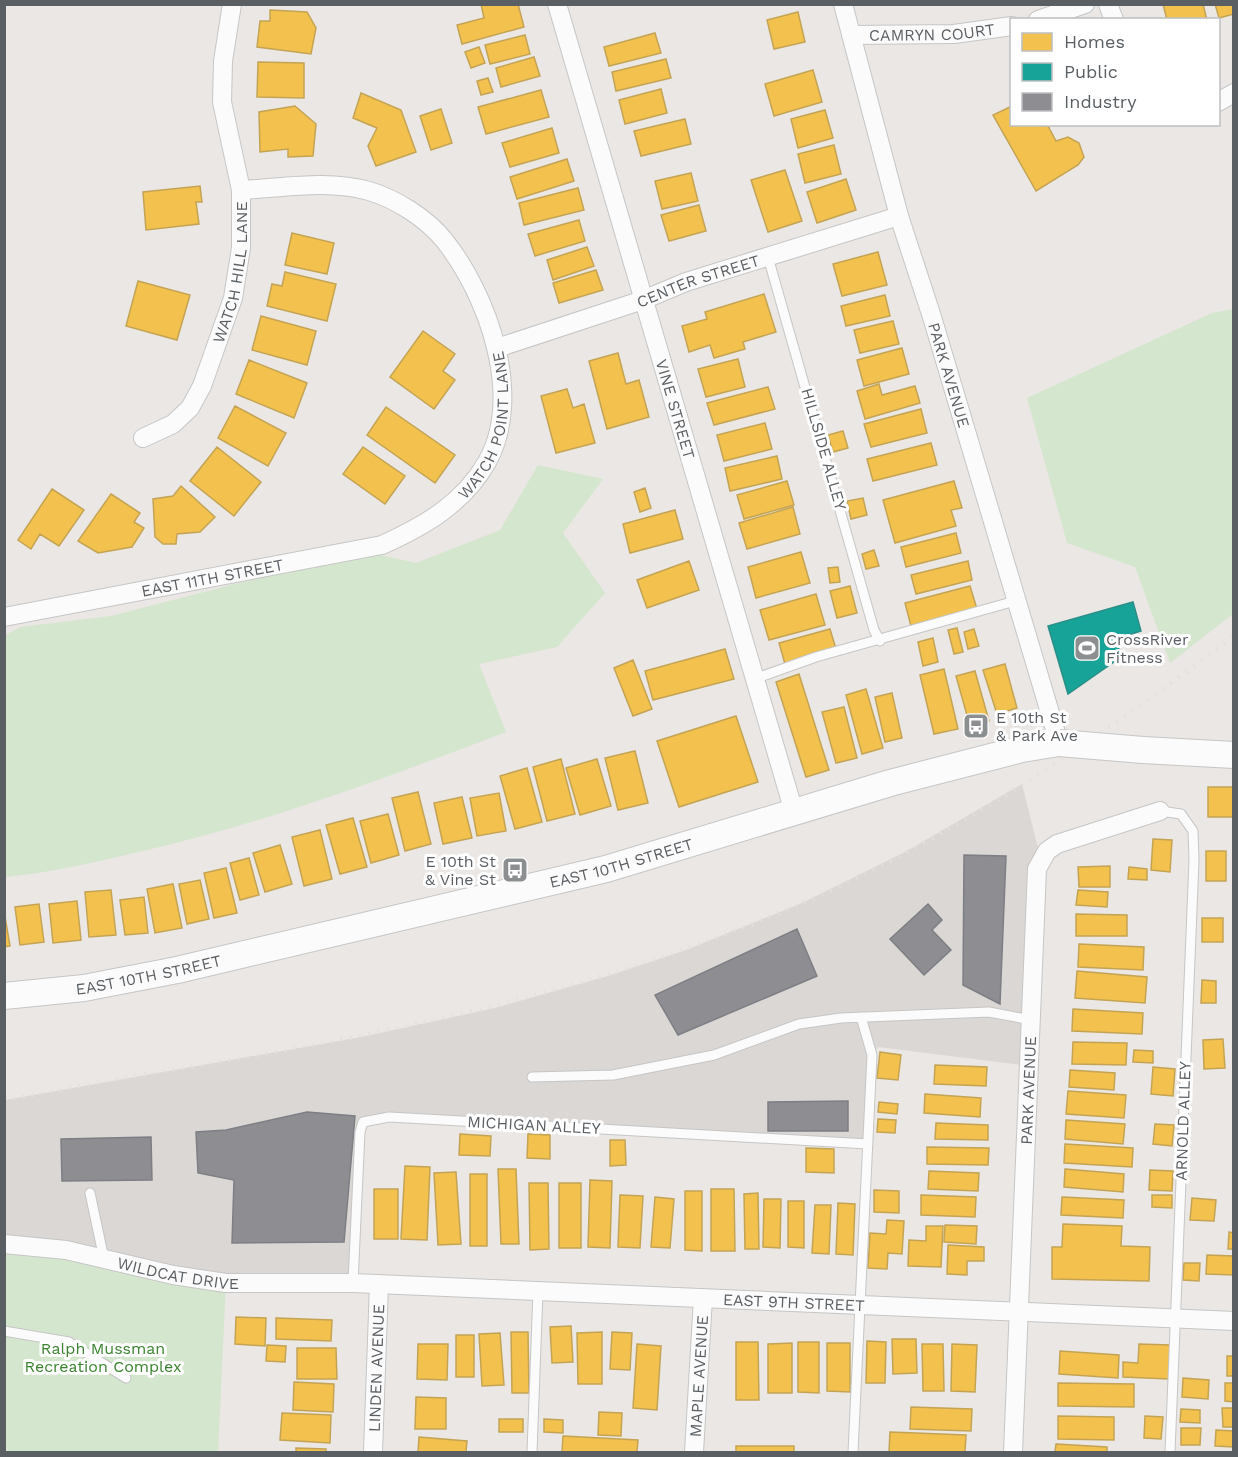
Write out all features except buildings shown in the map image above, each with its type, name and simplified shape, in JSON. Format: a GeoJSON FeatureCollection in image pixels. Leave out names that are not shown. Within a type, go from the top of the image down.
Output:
{"type":"FeatureCollection","features":[{"type":"Feature","properties":{"kind":"main road","name":"EAST 10TH STREET"},"geometry":{"type":"LineString","coordinates":[[4,996],[84,988],[177,970],[606,868],[890,783],[1022,749],[1059,743],[1233,755]]}},
{"type":"Feature","properties":{"kind":"street","name":"WATCH HILL LANE"},"geometry":{"type":"LineString","coordinates":[[143,438],[173,424],[190,408],[202,386],[233,298],[241,248],[241,190],[222,102],[223,61],[232,4]]}},
{"type":"Feature","properties":{"kind":"street","name":"VINE STREET"},"geometry":{"type":"LineString","coordinates":[[557,4],[794,812]]}},
{"type":"Feature","properties":{"kind":"street","name":"PARK AVENUE"},"geometry":{"type":"LineString","coordinates":[[843,4],[899,216],[932,317],[1015,602],[1059,743]]}},
{"type":"Feature","properties":{"kind":"street"},"geometry":{"type":"LineString","coordinates":[[1044,18],[1085,4]]}},
{"type":"Feature","properties":{"kind":"street","name":"CAMRYN COURT"},"geometry":{"type":"LineString","coordinates":[[851,35],[954,34],[1010,26]]}},
{"type":"Feature","properties":{"kind":"street"},"geometry":{"type":"LineString","coordinates":[[1220,101],[1233,93]]}},
{"type":"Feature","properties":{"kind":"street","name":"WATCH POINT LANE"},"geometry":{"type":"LineString","coordinates":[[241,190],[329,185],[368,191],[411,210],[443,239],[474,288],[496,348],[503,379],[498,436],[472,483],[449,507],[416,529]]}},
{"type":"Feature","properties":{"kind":"street","name":"CENTER STREET"},"geometry":{"type":"LineString","coordinates":[[496,348],[643,300],[686,282],[899,216]]}},
{"type":"Feature","properties":{"kind":"street","name":"EAST 11TH STREET"},"geometry":{"type":"LineString","coordinates":[[4,616],[382,545],[416,529]]}},
{"type":"Feature","properties":{"kind":"street","name":"PARK AVENUE"},"geometry":{"type":"LineString","coordinates":[[1012,1452],[1037,869],[1041,860],[1057,844],[1160,811]]}},
{"type":"Feature","properties":{"kind":"street","name":"WILDCAT DRIVE"},"geometry":{"type":"LineString","coordinates":[[4,1244],[66,1250],[226,1283],[352,1283]]}},
{"type":"Feature","properties":{"kind":"street","name":"EAST 9TH STREET"},"geometry":{"type":"LineString","coordinates":[[352,1283],[1233,1321]]}},
{"type":"Feature","properties":{"kind":"street","name":"LINDEN AVENUE"},"geometry":{"type":"LineString","coordinates":[[373,1452],[379,1284]]}},
{"type":"Feature","properties":{"kind":"street","name":"MAPLE AVENUE"},"geometry":{"type":"LineString","coordinates":[[694,1452],[703,1298]]}},
{"type":"Feature","properties":{"kind":"lane","name":"HILLSIDE ALLEY"},"geometry":{"type":"LineString","coordinates":[[768,258],[874,630],[880,641]]}},
{"type":"Feature","properties":{"kind":"lane"},"geometry":{"type":"LineString","coordinates":[[754,679],[816,657],[1015,602]]}},
{"type":"Feature","properties":{"kind":"lane","name":"ARNOLD ALLEY"},"geometry":{"type":"LineString","coordinates":[[1160,811],[1181,814],[1193,831],[1194,860],[1170,1452]]}},
{"type":"Feature","properties":{"kind":"lane"},"geometry":{"type":"LineString","coordinates":[[532,1077],[613,1075],[714,1055],[799,1024],[861,1017],[989,1012],[1031,1020]]}},
{"type":"Feature","properties":{"kind":"lane"},"geometry":{"type":"LineString","coordinates":[[853,1452],[872,1055],[861,1017]]}},
{"type":"Feature","properties":{"kind":"lane","name":"MICHIGAN ALLEY"},"geometry":{"type":"LineString","coordinates":[[352,1283],[360,1132],[363,1122],[368,1119],[389,1117],[868,1144]]}},
{"type":"Feature","properties":{"kind":"lane"},"geometry":{"type":"LineString","coordinates":[[90,1193],[104,1259]]}},
{"type":"Feature","properties":{"kind":"lane"},"geometry":{"type":"LineString","coordinates":[[532,1452],[538,1291]]}},
{"type":"Feature","properties":{"kind":"lane"},"geometry":{"type":"LineString","coordinates":[[4,1331],[69,1342],[126,1378]]}},
{"type":"Feature","properties":{"kind":"shaded area"},"geometry":{"type":"Polygon","coordinates":[[[1022,784],[1041,860],[1029,1066],[878,1047],[872,1055],[868,1144],[389,1117],[363,1122],[353,1283],[226,1283],[5,1244],[5,1100],[361,1037],[495,1008],[611,975],[686,950],[802,903],[907,851],[1022,784]]]}},
{"type":"Feature","properties":{"kind":"green space"},"geometry":{"type":"Polygon","coordinates":[[[1233,309],[1233,614],[1170,663],[1135,567],[1067,543],[1027,398],[1212,313],[1233,309]]]}},
{"type":"Feature","properties":{"kind":"green space"},"geometry":{"type":"Polygon","coordinates":[[[538,465],[603,479],[563,533],[605,593],[557,647],[479,664],[506,732],[368,783],[229,828],[86,864],[5,877],[4,636],[20,627],[111,616],[363,551],[416,563],[500,530],[538,465]]]}},
{"type":"Feature","properties":{"kind":"green space","name":"Ralph Mussman Recreation Complex"},"geometry":{"type":"Polygon","coordinates":[[[4,1244],[226,1283],[218,1452],[5,1452],[4,1244]]]}},
{"type":"Feature","properties":{"kind":"railway"},"geometry":{"type":"LineString","coordinates":[[4,1100],[303,1047],[471,1011],[554,990],[637,965],[720,936],[802,903],[860,876],[971,816],[1132,711],[1234,636]]}},
{"type":"Feature","properties":{"kind":"place","name":"CrossRiver Fitness"},"geometry":{"type":"Point","coordinates":[1087,648]}},
{"type":"Feature","properties":{"kind":"place","name":"E 10th St & Park Ave"},"geometry":{"type":"Point","coordinates":[976,726]}},
{"type":"Feature","properties":{"kind":"place","name":"E 10th St & Vine St"},"geometry":{"type":"Point","coordinates":[515,870]}}]}
